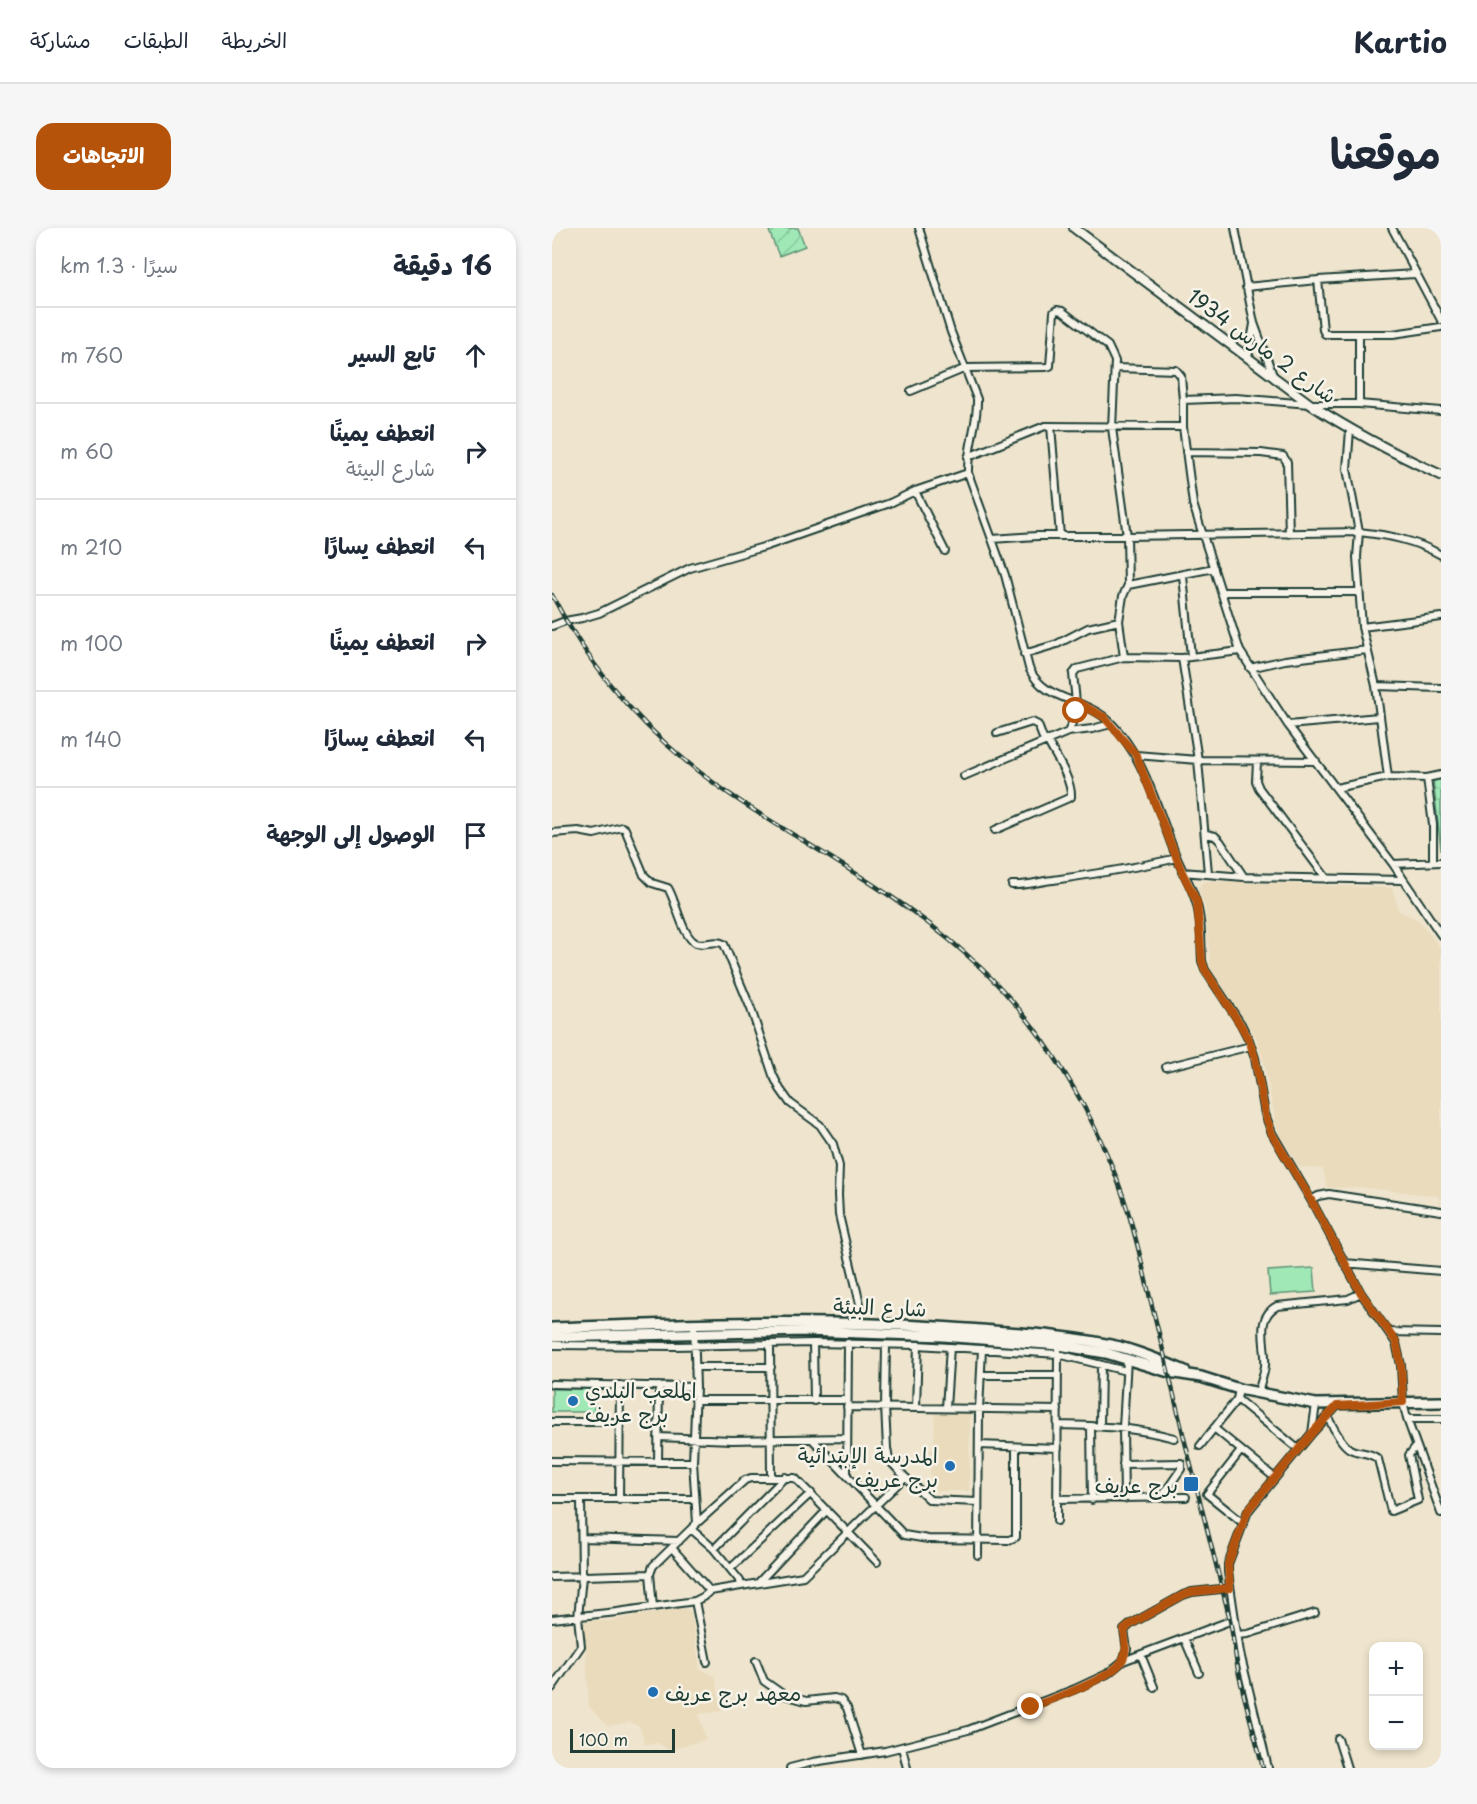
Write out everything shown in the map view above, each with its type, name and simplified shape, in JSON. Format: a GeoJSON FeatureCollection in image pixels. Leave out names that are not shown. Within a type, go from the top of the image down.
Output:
{"type":"FeatureCollection","features":[{"type":"Feature","properties":{"kind":"main road","name":"شارع البيئة"},"geometry":{"type":"LineString","coordinates":[[552,1337],[805,1322],[858,1323],[1059,1345],[1127,1359],[1169,1372],[1201,1377]]}},
{"type":"Feature","properties":{"kind":"main road","name":"شارع البيئة"},"geometry":{"type":"LineString","coordinates":[[552,1328],[694,1328],[857,1332],[1122,1347],[1201,1377],[1238,1394],[1258,1393],[1337,1406],[1441,1402]]}},
{"type":"Feature","properties":{"kind":"street"},"geometry":{"type":"LineString","coordinates":[[919,228],[951,332],[977,399],[976,422],[968,457],[968,473],[1005,575],[1024,654],[1033,678],[1040,686],[1054,695],[1092,709],[1111,724],[1136,755],[1182,872],[1197,902],[1202,961],[1205,970],[1240,1024],[1251,1046],[1268,1124],[1361,1293],[1396,1342],[1407,1419],[1441,1513]]}},
{"type":"Feature","properties":{"kind":"street","name":"شارع 2 مارس 1934"},"geometry":{"type":"LineString","coordinates":[[1074,228],[1310,404],[1386,450],[1441,475]]}},
{"type":"Feature","properties":{"kind":"street"},"geometry":{"type":"LineString","coordinates":[[1235,228],[1254,323],[1274,378]]}},
{"type":"Feature","properties":{"kind":"street"},"geometry":{"type":"LineString","coordinates":[[1392,228],[1441,320]]}},
{"type":"Feature","properties":{"kind":"street"},"geometry":{"type":"LineString","coordinates":[[1246,287],[1415,274]]}},
{"type":"Feature","properties":{"kind":"street"},"geometry":{"type":"LineString","coordinates":[[1318,280],[1323,332],[1328,334],[1410,332],[1441,327]]}},
{"type":"Feature","properties":{"kind":"street"},"geometry":{"type":"LineString","coordinates":[[911,391],[966,368],[1050,366],[1054,312],[1057,310],[1062,311],[1108,346],[1116,368],[1112,428],[1127,536],[1128,585],[1123,596],[1119,621],[1124,657]]}},
{"type":"Feature","properties":{"kind":"street"},"geometry":{"type":"LineString","coordinates":[[1248,357],[1254,323]]}},
{"type":"Feature","properties":{"kind":"street"},"geometry":{"type":"LineString","coordinates":[[1359,335],[1359,404]]}},
{"type":"Feature","properties":{"kind":"street"},"geometry":{"type":"LineString","coordinates":[[1116,368],[1176,370],[1181,376],[1183,427],[1193,504],[1240,651],[1288,725],[1393,864],[1441,934]]}},
{"type":"Feature","properties":{"kind":"street"},"geometry":{"type":"LineString","coordinates":[[1183,400],[1236,398],[1441,411]]}},
{"type":"Feature","properties":{"kind":"street"},"geometry":{"type":"LineString","coordinates":[[968,457],[1038,428],[1051,426],[1183,427]]}},
{"type":"Feature","properties":{"kind":"street"},"geometry":{"type":"LineString","coordinates":[[1051,426],[1059,536]]}},
{"type":"Feature","properties":{"kind":"street"},"geometry":{"type":"LineString","coordinates":[[1350,430],[1347,469],[1359,532],[1357,557],[1362,627],[1376,686],[1388,777]]}},
{"type":"Feature","properties":{"kind":"street"},"geometry":{"type":"LineString","coordinates":[[1186,452],[1261,453],[1283,456],[1286,459],[1287,468],[1289,534]]}},
{"type":"Feature","properties":{"kind":"street"},"geometry":{"type":"LineString","coordinates":[[552,626],[599,613],[690,568],[767,546],[968,473]]}},
{"type":"Feature","properties":{"kind":"street"},"geometry":{"type":"LineString","coordinates":[[915,491],[945,551]]}},
{"type":"Feature","properties":{"kind":"street"},"geometry":{"type":"LineString","coordinates":[[993,539],[1359,532],[1405,539],[1441,555]]}},
{"type":"Feature","properties":{"kind":"street"},"geometry":{"type":"LineString","coordinates":[[1128,585],[1183,576],[1214,568]]}},
{"type":"Feature","properties":{"kind":"street"},"geometry":{"type":"LineString","coordinates":[[1183,576],[1191,656]]}},
{"type":"Feature","properties":{"kind":"street"},"geometry":{"type":"LineString","coordinates":[[1222,592],[1359,592]]}},
{"type":"Feature","properties":{"kind":"street"},"geometry":{"type":"LineString","coordinates":[[1362,627],[1441,617]]}},
{"type":"Feature","properties":{"kind":"street"},"geometry":{"type":"LineString","coordinates":[[1024,654],[1058,644],[1088,628],[1119,621]]}},
{"type":"Feature","properties":{"kind":"street"},"geometry":{"type":"LineString","coordinates":[[1250,668],[1285,660],[1367,650]]}},
{"type":"Feature","properties":{"kind":"street"},"geometry":{"type":"LineString","coordinates":[[1068,732],[1074,720],[1077,702],[1074,671],[1082,667],[1124,657],[1182,658],[1240,651]]}},
{"type":"Feature","properties":{"kind":"street"},"geometry":{"type":"LineString","coordinates":[[1182,658],[1198,760],[1208,873]]}},
{"type":"Feature","properties":{"kind":"street"},"geometry":{"type":"LineString","coordinates":[[1376,686],[1441,688]]}},
{"type":"Feature","properties":{"kind":"street"},"geometry":{"type":"LineString","coordinates":[[1288,725],[1379,717]]}},
{"type":"Feature","properties":{"kind":"street"},"geometry":{"type":"LineString","coordinates":[[995,830],[1071,797],[1069,785],[1038,725],[1032,722],[997,733]]}},
{"type":"Feature","properties":{"kind":"street"},"geometry":{"type":"LineString","coordinates":[[964,776],[1068,732],[1111,724]]}},
{"type":"Feature","properties":{"kind":"street"},"geometry":{"type":"LineString","coordinates":[[1136,755],[1257,762],[1316,761]]}},
{"type":"Feature","properties":{"kind":"street"},"geometry":{"type":"LineString","coordinates":[[1257,762],[1256,781],[1259,788],[1327,879]]}},
{"type":"Feature","properties":{"kind":"street"},"geometry":{"type":"LineString","coordinates":[[1336,788],[1388,777],[1426,778],[1441,775]]}},
{"type":"Feature","properties":{"kind":"street"},"geometry":{"type":"LineString","coordinates":[[1426,778],[1432,825],[1433,861]]}},
{"type":"Feature","properties":{"kind":"street"},"geometry":{"type":"LineString","coordinates":[[552,833],[578,831],[594,834],[622,827],[644,875],[652,883],[668,888],[680,918],[693,940],[698,943],[720,942],[724,944],[780,1089],[790,1103],[820,1125],[833,1144],[839,1166],[839,1215],[860,1304],[858,1323]]}},
{"type":"Feature","properties":{"kind":"street"},"geometry":{"type":"LineString","coordinates":[[1206,834],[1215,836],[1220,841],[1244,876]]}},
{"type":"Feature","properties":{"kind":"street"},"geometry":{"type":"LineString","coordinates":[[1012,885],[1113,872],[1177,858]]}},
{"type":"Feature","properties":{"kind":"street"},"geometry":{"type":"LineString","coordinates":[[1393,864],[1441,862]]}},
{"type":"Feature","properties":{"kind":"street"},"geometry":{"type":"LineString","coordinates":[[1182,872],[1403,880]]}},
{"type":"Feature","properties":{"kind":"street"},"geometry":{"type":"LineString","coordinates":[[1166,1067],[1251,1046]]}},
{"type":"Feature","properties":{"kind":"street"},"geometry":{"type":"LineString","coordinates":[[1311,1200],[1329,1194],[1441,1211]]}},
{"type":"Feature","properties":{"kind":"street"},"geometry":{"type":"LineString","coordinates":[[1344,1263],[1441,1270]]}},
{"type":"Feature","properties":{"kind":"street"},"geometry":{"type":"LineString","coordinates":[[1258,1393],[1265,1367],[1263,1325],[1270,1309],[1277,1306],[1348,1299],[1361,1293]]}},
{"type":"Feature","properties":{"kind":"street"},"geometry":{"type":"LineString","coordinates":[[694,1328],[696,1387],[693,1462],[697,1522]]}},
{"type":"Feature","properties":{"kind":"street"},"geometry":{"type":"LineString","coordinates":[[1389,1332],[1441,1333]]}},
{"type":"Feature","properties":{"kind":"street"},"geometry":{"type":"LineString","coordinates":[[813,1343],[814,1401]]}},
{"type":"Feature","properties":{"kind":"street"},"geometry":{"type":"LineString","coordinates":[[552,1345],[849,1343],[982,1349],[1059,1345],[1101,1365],[1126,1371]]}},
{"type":"Feature","properties":{"kind":"street"},"geometry":{"type":"LineString","coordinates":[[847,1474],[849,1343]]}},
{"type":"Feature","properties":{"kind":"street"},"geometry":{"type":"LineString","coordinates":[[770,1344],[771,1477]]}},
{"type":"Feature","properties":{"kind":"street"},"geometry":{"type":"LineString","coordinates":[[886,1345],[885,1407],[888,1456],[904,1477],[930,1500],[978,1502]]}},
{"type":"Feature","properties":{"kind":"street"},"geometry":{"type":"LineString","coordinates":[[916,1407],[918,1345]]}},
{"type":"Feature","properties":{"kind":"street"},"geometry":{"type":"LineString","coordinates":[[1057,1521],[1059,1345]]}},
{"type":"Feature","properties":{"kind":"street"},"geometry":{"type":"LineString","coordinates":[[946,1408],[950,1347]]}},
{"type":"Feature","properties":{"kind":"street"},"geometry":{"type":"LineString","coordinates":[[978,1556],[979,1410],[982,1349]]}},
{"type":"Feature","properties":{"kind":"street"},"geometry":{"type":"LineString","coordinates":[[1124,1499],[1123,1427],[1127,1359]]}},
{"type":"Feature","properties":{"kind":"street"},"geometry":{"type":"LineString","coordinates":[[1100,1425],[1101,1365]]}},
{"type":"Feature","properties":{"kind":"street"},"geometry":{"type":"LineString","coordinates":[[695,1367],[771,1367]]}},
{"type":"Feature","properties":{"kind":"street"},"geometry":{"type":"LineString","coordinates":[[981,1375],[1058,1375]]}},
{"type":"Feature","properties":{"kind":"street"},"geometry":{"type":"LineString","coordinates":[[552,1384],[696,1387]]}},
{"type":"Feature","properties":{"kind":"street"},"geometry":{"type":"LineString","coordinates":[[619,1500],[620,1385]]}},
{"type":"Feature","properties":{"kind":"street"},"geometry":{"type":"LineString","coordinates":[[658,1462],[659,1386]]}},
{"type":"Feature","properties":{"kind":"street"},"geometry":{"type":"LineString","coordinates":[[1200,1446],[1238,1394],[1298,1449]]}},
{"type":"Feature","properties":{"kind":"street"},"geometry":{"type":"LineString","coordinates":[[695,1400],[814,1401],[885,1407],[1058,1410]]}},
{"type":"Feature","properties":{"kind":"street"},"geometry":{"type":"LineString","coordinates":[[1312,1433],[1316,1404]]}},
{"type":"Feature","properties":{"kind":"street"},"geometry":{"type":"LineString","coordinates":[[1268,1768],[1237,1635],[1228,1564],[1248,1510],[1337,1406]]}},
{"type":"Feature","properties":{"kind":"street"},"geometry":{"type":"LineString","coordinates":[[1327,1416],[1345,1445],[1356,1451],[1373,1455],[1377,1459],[1391,1511],[1418,1500],[1409,1455],[1416,1446]]}},
{"type":"Feature","properties":{"kind":"street"},"geometry":{"type":"LineString","coordinates":[[1407,1419],[1441,1419]]}},
{"type":"Feature","properties":{"kind":"street"},"geometry":{"type":"LineString","coordinates":[[552,1422],[619,1422]]}},
{"type":"Feature","properties":{"kind":"street"},"geometry":{"type":"LineString","coordinates":[[1059,1425],[1123,1427],[1174,1438]]}},
{"type":"Feature","properties":{"kind":"street"},"geometry":{"type":"LineString","coordinates":[[1091,1426],[1092,1500]]}},
{"type":"Feature","properties":{"kind":"street"},"geometry":{"type":"LineString","coordinates":[[1214,1428],[1240,1452],[1275,1478]]}},
{"type":"Feature","properties":{"kind":"street"},"geometry":{"type":"LineString","coordinates":[[658,1437],[847,1438]]}},
{"type":"Feature","properties":{"kind":"street"},"geometry":{"type":"LineString","coordinates":[[813,1439],[900,1532],[908,1536],[928,1539],[1012,1540],[1016,1538],[1016,1447]]}},
{"type":"Feature","properties":{"kind":"street"},"geometry":{"type":"LineString","coordinates":[[979,1445],[1058,1448]]}},
{"type":"Feature","properties":{"kind":"street"},"geometry":{"type":"LineString","coordinates":[[1240,1452],[1207,1494],[1242,1523]]}},
{"type":"Feature","properties":{"kind":"street"},"geometry":{"type":"LineString","coordinates":[[552,1461],[693,1462]]}},
{"type":"Feature","properties":{"kind":"street"},"geometry":{"type":"LineString","coordinates":[[1124,1464],[1181,1463],[1181,1469],[1161,1497]]}},
{"type":"Feature","properties":{"kind":"street"},"geometry":{"type":"LineString","coordinates":[[653,1607],[650,1574],[656,1563],[744,1480],[771,1477],[795,1478],[878,1562]]}},
{"type":"Feature","properties":{"kind":"street"},"geometry":{"type":"LineString","coordinates":[[714,1549],[786,1477]]}},
{"type":"Feature","properties":{"kind":"street"},"geometry":{"type":"LineString","coordinates":[[552,1619],[695,1601],[710,1591],[803,1576],[904,1477]]}},
{"type":"Feature","properties":{"kind":"street"},"geometry":{"type":"LineString","coordinates":[[731,1568],[811,1493]]}},
{"type":"Feature","properties":{"kind":"street"},"geometry":{"type":"LineString","coordinates":[[1057,1499],[1186,1497]]}},
{"type":"Feature","properties":{"kind":"street"},"geometry":{"type":"LineString","coordinates":[[552,1499],[695,1499]]}},
{"type":"Feature","properties":{"kind":"street"},"geometry":{"type":"LineString","coordinates":[[552,1688],[580,1649],[578,1617],[583,1538],[581,1500]]}},
{"type":"Feature","properties":{"kind":"street"},"geometry":{"type":"LineString","coordinates":[[758,1583],[827,1510]]}},
{"type":"Feature","properties":{"kind":"street"},"geometry":{"type":"LineString","coordinates":[[691,1529],[731,1568],[741,1586]]}},
{"type":"Feature","properties":{"kind":"street"},"geometry":{"type":"LineString","coordinates":[[583,1538],[679,1540]]}},
{"type":"Feature","properties":{"kind":"street"},"geometry":{"type":"LineString","coordinates":[[672,1548],[710,1591]]}},
{"type":"Feature","properties":{"kind":"street"},"geometry":{"type":"LineString","coordinates":[[552,1577],[650,1574]]}},
{"type":"Feature","properties":{"kind":"street"},"geometry":{"type":"LineString","coordinates":[[1123,1661],[1126,1649],[1124,1630],[1131,1624],[1183,1595],[1230,1588]]}},
{"type":"Feature","properties":{"kind":"street"},"geometry":{"type":"LineString","coordinates":[[695,1601],[707,1662]]}},
{"type":"Feature","properties":{"kind":"street"},"geometry":{"type":"LineString","coordinates":[[1237,1635],[1248,1634],[1315,1613]]}},
{"type":"Feature","properties":{"kind":"street"},"geometry":{"type":"LineString","coordinates":[[790,1768],[902,1747],[968,1730],[1031,1707],[1107,1674],[1123,1661],[1235,1619]]}},
{"type":"Feature","properties":{"kind":"street"},"geometry":{"type":"LineString","coordinates":[[1185,1638],[1199,1673]]}},
{"type":"Feature","properties":{"kind":"street"},"geometry":{"type":"LineString","coordinates":[[1141,1655],[1154,1687]]}},
{"type":"Feature","properties":{"kind":"street"},"geometry":{"type":"LineString","coordinates":[[756,1661],[763,1680],[784,1695],[806,1701],[834,1698],[841,1700],[847,1708],[862,1755]]}},
{"type":"Feature","properties":{"kind":"street"},"geometry":{"type":"LineString","coordinates":[[1338,1739],[1347,1768]]}},
{"type":"Feature","properties":{"kind":"street"},"geometry":{"type":"LineString","coordinates":[[902,1747],[907,1768]]}},
{"type":"Feature","properties":{"kind":"shaded area"},"geometry":{"type":"Polygon","coordinates":[[[1203,882],[1392,888],[1399,911],[1419,920],[1441,949],[1441,1207],[1438,1196],[1358,1187],[1327,1188],[1323,1169],[1299,1167],[1276,1124],[1264,1062],[1256,1037],[1211,969],[1205,907],[1198,889],[1203,882]]]}},
{"type":"Feature","properties":{"kind":"shaded area","name":"المدرسة الإبتدائية برج عريف"},"geometry":{"type":"Polygon","coordinates":[[[935,1411],[970,1412],[969,1491],[934,1491],[935,1482],[930,1482],[930,1450],[934,1449],[935,1411]]]}},
{"type":"Feature","properties":{"kind":"shaded area","name":"معهد برج عريف"},"geometry":{"type":"Polygon","coordinates":[[[684,1608],[691,1612],[700,1669],[715,1676],[722,1711],[699,1714],[706,1740],[669,1750],[658,1743],[645,1744],[640,1727],[630,1722],[608,1726],[589,1707],[584,1621],[607,1621],[684,1608]]]}},
{"type":"Feature","properties":{"kind":"green space"},"geometry":{"type":"Polygon","coordinates":[[[777,228],[798,228],[805,246],[779,256],[769,231],[777,228]]]}},
{"type":"Feature","properties":{"kind":"green space"},"geometry":{"type":"Polygon","coordinates":[[[1441,776],[1441,850],[1433,778],[1441,776]]]}},
{"type":"Feature","properties":{"kind":"green space"},"geometry":{"type":"Polygon","coordinates":[[[1314,1268],[1316,1292],[1270,1295],[1268,1271],[1314,1268]]]}},
{"type":"Feature","properties":{"kind":"green space","name":"الملعب البلدي برج عريف"},"geometry":{"type":"Polygon","coordinates":[[[552,1389],[595,1389],[594,1412],[552,1412],[552,1389]]]}},
{"type":"Feature","properties":{"kind":"railway"},"geometry":{"type":"LineString","coordinates":[[552,595],[594,664],[628,706],[666,744],[721,788],[851,870],[947,938],[1005,993],[1065,1073],[1097,1132],[1130,1219],[1230,1620],[1238,1670],[1263,1768]]}},
{"type":"Feature","properties":{"kind":"place","name":"الملعب البلدي برج عريف"},"geometry":{"type":"Point","coordinates":[573,1401]}},
{"type":"Feature","properties":{"kind":"place","name":"المدرسة الإبتدائية برج عريف"},"geometry":{"type":"Point","coordinates":[950,1466]}},
{"type":"Feature","properties":{"kind":"place","name":"برج عريف"},"geometry":{"type":"Point","coordinates":[1191,1484]}},
{"type":"Feature","properties":{"kind":"place","name":"معهد برج عريف"},"geometry":{"type":"Point","coordinates":[653,1692]}},
{"type":"Feature","properties":{"kind":"route"},"geometry":{"type":"LineString","coordinates":[[1031,1707],[1107,1674],[1123,1661],[1126,1652],[1124,1630],[1131,1624],[1183,1595],[1230,1588],[1228,1564],[1248,1510],[1337,1406],[1403,1402],[1401,1365],[1396,1342],[1361,1293],[1272,1134],[1265,1114],[1255,1058],[1249,1040],[1205,970],[1202,961],[1197,902],[1182,872],[1136,755],[1104,717],[1077,702],[1076,711]]}}]}
